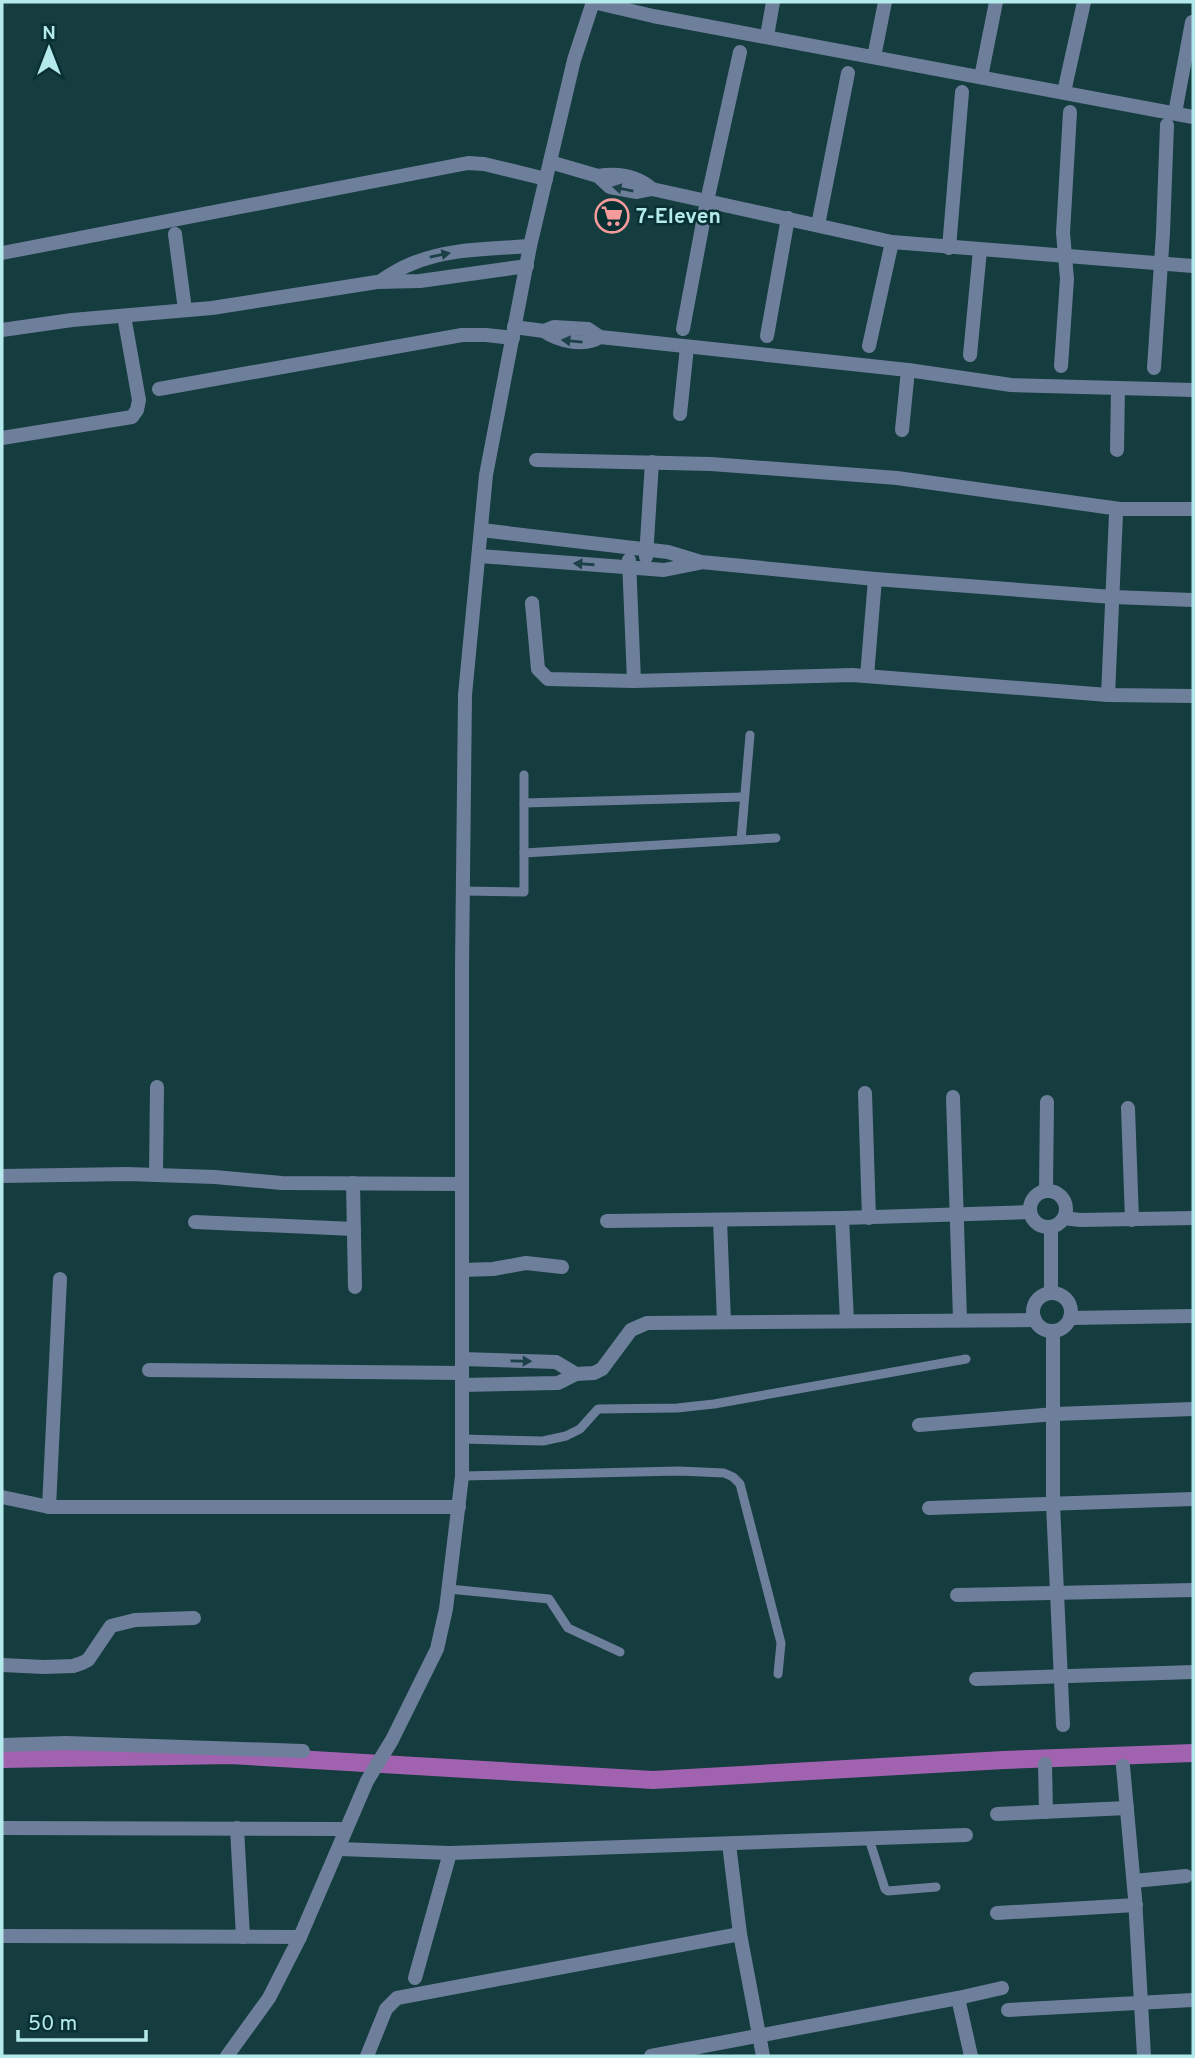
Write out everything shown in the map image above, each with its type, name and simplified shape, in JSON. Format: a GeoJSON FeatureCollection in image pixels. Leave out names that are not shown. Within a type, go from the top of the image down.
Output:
{"type":"FeatureCollection","features":[{"type":"Feature","properties":{"kind":"street"},"geometry":{"type":"LineString","coordinates":[[227,2056],[269,1998],[300,1937],[339,1849],[344,1829],[367,1781],[392,1740],[437,1649],[449,1589],[462,1476],[466,695],[486,475],[530,246],[574,60],[593,2],[653,16],[1064,92],[1171,119],[1193,117]]}},
{"type":"Feature","properties":{"kind":"street"},"geometry":{"type":"LineString","coordinates":[[767,36],[774,2]]}},
{"type":"Feature","properties":{"kind":"street"},"geometry":{"type":"LineString","coordinates":[[874,57],[885,2]]}},
{"type":"Feature","properties":{"kind":"street"},"geometry":{"type":"LineString","coordinates":[[981,77],[996,2]]}},
{"type":"Feature","properties":{"kind":"street"},"geometry":{"type":"LineString","coordinates":[[1064,92],[1084,2]]}},
{"type":"Feature","properties":{"kind":"street"},"geometry":{"type":"LineString","coordinates":[[1153,368],[1171,119],[1192,22]]}},
{"type":"Feature","properties":{"kind":"street"},"geometry":{"type":"LineString","coordinates":[[683,329],[707,201],[740,52]]}},
{"type":"Feature","properties":{"kind":"street"},"geometry":{"type":"LineString","coordinates":[[818,225],[848,73]]}},
{"type":"Feature","properties":{"kind":"street"},"geometry":{"type":"LineString","coordinates":[[949,248],[962,92]]}},
{"type":"Feature","properties":{"kind":"street"},"geometry":{"type":"LineString","coordinates":[[1061,366],[1067,279],[1063,233],[1070,112]]}},
{"type":"Feature","properties":{"kind":"street"},"geometry":{"type":"LineString","coordinates":[[550,162],[598,176],[612,174],[642,180],[652,189],[892,242],[1193,266]]}},
{"type":"Feature","properties":{"kind":"street"},"geometry":{"type":"LineString","coordinates":[[2,253],[468,163],[484,164],[546,179]]}},
{"type":"Feature","properties":{"kind":"street"},"geometry":{"type":"LineString","coordinates":[[767,336],[788,218]]}},
{"type":"Feature","properties":{"kind":"street"},"geometry":{"type":"LineString","coordinates":[[175,234],[185,310]]}},
{"type":"Feature","properties":{"kind":"street"},"geometry":{"type":"LineString","coordinates":[[869,346],[892,242]]}},
{"type":"Feature","properties":{"kind":"street"},"geometry":{"type":"LineString","coordinates":[[377,282],[410,264],[433,256],[467,250],[530,246]]}},
{"type":"Feature","properties":{"kind":"street"},"geometry":{"type":"LineString","coordinates":[[970,355],[979,250]]}},
{"type":"Feature","properties":{"kind":"street"},"geometry":{"type":"LineString","coordinates":[[2,330],[185,310],[377,282],[420,281],[527,266]]}},
{"type":"Feature","properties":{"kind":"street"},"geometry":{"type":"LineString","coordinates":[[2,438],[132,417],[139,400],[124,316]]}},
{"type":"Feature","properties":{"kind":"street"},"geometry":{"type":"LineString","coordinates":[[159,389],[462,335],[544,331],[554,327],[588,329],[600,337],[908,370],[1011,385],[1193,390]]}},
{"type":"Feature","properties":{"kind":"street"},"geometry":{"type":"LineString","coordinates":[[680,414],[687,348]]}},
{"type":"Feature","properties":{"kind":"street"},"geometry":{"type":"LineString","coordinates":[[902,430],[908,370]]}},
{"type":"Feature","properties":{"kind":"street"},"geometry":{"type":"LineString","coordinates":[[1117,450],[1118,388]]}},
{"type":"Feature","properties":{"kind":"street"},"geometry":{"type":"LineString","coordinates":[[536,460],[652,462],[897,478],[1120,509],[1193,509]]}},
{"type":"Feature","properties":{"kind":"street"},"geometry":{"type":"LineString","coordinates":[[646,569],[652,462]]}},
{"type":"Feature","properties":{"kind":"street"},"geometry":{"type":"LineString","coordinates":[[1108,695],[1114,519],[1120,509]]}},
{"type":"Feature","properties":{"kind":"street"},"geometry":{"type":"LineString","coordinates":[[481,530],[668,552],[701,562],[875,579],[1113,597],[1193,600]]}},
{"type":"Feature","properties":{"kind":"street"},"geometry":{"type":"LineString","coordinates":[[539,561],[540,537]]}},
{"type":"Feature","properties":{"kind":"street"},"geometry":{"type":"LineString","coordinates":[[629,548],[634,681]]}},
{"type":"Feature","properties":{"kind":"street"},"geometry":{"type":"LineString","coordinates":[[479,556],[664,570],[701,562]]}},
{"type":"Feature","properties":{"kind":"street"},"geometry":{"type":"LineString","coordinates":[[867,676],[875,579]]}},
{"type":"Feature","properties":{"kind":"street"},"geometry":{"type":"LineString","coordinates":[[532,603],[538,669],[548,679],[634,681],[867,676],[1108,695],[1193,696]]}},
{"type":"Feature","properties":{"kind":"street"},"geometry":{"type":"LineString","coordinates":[[156,1175],[157,1087]]}},
{"type":"Feature","properties":{"kind":"street"},"geometry":{"type":"LineString","coordinates":[[865,1093],[869,1217]]}},
{"type":"Feature","properties":{"kind":"street"},"geometry":{"type":"LineString","coordinates":[[953,1097],[960,1320]]}},
{"type":"Feature","properties":{"kind":"street"},"geometry":{"type":"LineString","coordinates":[[1046,1190],[1047,1102]]}},
{"type":"Feature","properties":{"kind":"street"},"geometry":{"type":"LineString","coordinates":[[1128,1108],[1132,1220]]}},
{"type":"Feature","properties":{"kind":"street"},"geometry":{"type":"LineString","coordinates":[[2,1176],[156,1175],[282,1183],[462,1184]]}},
{"type":"Feature","properties":{"kind":"street"},"geometry":{"type":"LineString","coordinates":[[354,1183],[355,1287]]}},
{"type":"Feature","properties":{"kind":"street"},"geometry":{"type":"LineString","coordinates":[[1046,1190],[1057,1192],[1065,1200],[1067,1211],[1064,1218],[1051,1227],[1036,1222],[1030,1212],[1032,1200],[1046,1190]]}},
{"type":"Feature","properties":{"kind":"street"},"geometry":{"type":"LineString","coordinates":[[607,1221],[1030,1212]]}},
{"type":"Feature","properties":{"kind":"street"},"geometry":{"type":"LineString","coordinates":[[842,1218],[847,1321]]}},
{"type":"Feature","properties":{"kind":"street"},"geometry":{"type":"LineString","coordinates":[[1064,1218],[1193,1219]]}},
{"type":"Feature","properties":{"kind":"street"},"geometry":{"type":"LineString","coordinates":[[720,1220],[724,1322]]}},
{"type":"Feature","properties":{"kind":"street"},"geometry":{"type":"LineString","coordinates":[[195,1222],[354,1229]]}},
{"type":"Feature","properties":{"kind":"street"},"geometry":{"type":"LineString","coordinates":[[1051,1227],[1051,1293]]}},
{"type":"Feature","properties":{"kind":"street"},"geometry":{"type":"LineString","coordinates":[[462,1270],[493,1269],[526,1263],[562,1267]]}},
{"type":"Feature","properties":{"kind":"street"},"geometry":{"type":"LineString","coordinates":[[49,1507],[60,1279]]}},
{"type":"Feature","properties":{"kind":"street"},"geometry":{"type":"LineString","coordinates":[[1051,1293],[1058,1294],[1069,1304],[1070,1318],[1066,1324],[1053,1331],[1039,1326],[1035,1320],[1034,1305],[1038,1299],[1051,1293]]}},
{"type":"Feature","properties":{"kind":"street"},"geometry":{"type":"LineString","coordinates":[[1070,1318],[1193,1316]]}},
{"type":"Feature","properties":{"kind":"street"},"geometry":{"type":"LineString","coordinates":[[149,1370],[462,1372],[558,1383],[576,1374],[594,1373],[602,1369],[631,1330],[638,1325],[658,1321],[1035,1320]]}},
{"type":"Feature","properties":{"kind":"street"},"geometry":{"type":"LineString","coordinates":[[1053,1331],[1053,1504],[1063,1726]]}},
{"type":"Feature","properties":{"kind":"street"},"geometry":{"type":"LineString","coordinates":[[462,1372],[556,1362],[576,1374]]}},
{"type":"Feature","properties":{"kind":"street"},"geometry":{"type":"LineString","coordinates":[[919,1425],[1055,1414],[1193,1409]]}},
{"type":"Feature","properties":{"kind":"street"},"geometry":{"type":"LineString","coordinates":[[2,1497],[49,1507],[459,1507]]}},
{"type":"Feature","properties":{"kind":"street"},"geometry":{"type":"LineString","coordinates":[[929,1508],[1193,1499]]}},
{"type":"Feature","properties":{"kind":"street"},"geometry":{"type":"LineString","coordinates":[[957,1595],[1193,1590]]}},
{"type":"Feature","properties":{"kind":"street"},"geometry":{"type":"LineString","coordinates":[[2,1665],[73,1666],[89,1660],[111,1626],[135,1620],[194,1618]]}},
{"type":"Feature","properties":{"kind":"street"},"geometry":{"type":"LineString","coordinates":[[976,1679],[1193,1672]]}},
{"type":"Feature","properties":{"kind":"street"},"geometry":{"type":"LineString","coordinates":[[2,1745],[89,1744],[303,1751]]}},
{"type":"Feature","properties":{"kind":"street"},"geometry":{"type":"LineString","coordinates":[[1045,1764],[1046,1812]]}},
{"type":"Feature","properties":{"kind":"street"},"geometry":{"type":"LineString","coordinates":[[1123,1766],[1136,1905],[1144,2056]]}},
{"type":"Feature","properties":{"kind":"street"},"geometry":{"type":"LineString","coordinates":[[997,1814],[1127,1808]]}},
{"type":"Feature","properties":{"kind":"street"},"geometry":{"type":"LineString","coordinates":[[2,1828],[344,1829]]}},
{"type":"Feature","properties":{"kind":"street"},"geometry":{"type":"LineString","coordinates":[[237,1828],[243,1937]]}},
{"type":"Feature","properties":{"kind":"street"},"geometry":{"type":"LineString","coordinates":[[339,1849],[450,1853],[966,1835]]}},
{"type":"Feature","properties":{"kind":"street"},"geometry":{"type":"LineString","coordinates":[[729,1844],[740,1934],[763,2056]]}},
{"type":"Feature","properties":{"kind":"street"},"geometry":{"type":"LineString","coordinates":[[415,1978],[450,1853]]}},
{"type":"Feature","properties":{"kind":"street"},"geometry":{"type":"LineString","coordinates":[[1134,1881],[1186,1876]]}},
{"type":"Feature","properties":{"kind":"street"},"geometry":{"type":"LineString","coordinates":[[997,1913],[1136,1905]]}},
{"type":"Feature","properties":{"kind":"street"},"geometry":{"type":"LineString","coordinates":[[367,2056],[386,2009],[397,1998],[740,1934]]}},
{"type":"Feature","properties":{"kind":"street"},"geometry":{"type":"LineString","coordinates":[[2,1936],[300,1937]]}},
{"type":"Feature","properties":{"kind":"street"},"geometry":{"type":"LineString","coordinates":[[651,2056],[1002,1988]]}},
{"type":"Feature","properties":{"kind":"street"},"geometry":{"type":"LineString","coordinates":[[958,1998],[971,2056]]}},
{"type":"Feature","properties":{"kind":"street"},"geometry":{"type":"LineString","coordinates":[[1008,2010],[1193,2000]]}},
{"type":"Feature","properties":{"kind":"lane"},"geometry":{"type":"LineString","coordinates":[[741,840],[750,735]]}},
{"type":"Feature","properties":{"kind":"lane"},"geometry":{"type":"LineString","coordinates":[[463,891],[524,892],[524,775]]}},
{"type":"Feature","properties":{"kind":"lane"},"geometry":{"type":"LineString","coordinates":[[524,803],[744,797]]}},
{"type":"Feature","properties":{"kind":"lane"},"geometry":{"type":"LineString","coordinates":[[524,853],[776,838]]}},
{"type":"Feature","properties":{"kind":"lane"},"geometry":{"type":"LineString","coordinates":[[461,1439],[543,1441],[574,1432],[598,1409],[677,1408],[714,1404],[966,1359]]}},
{"type":"Feature","properties":{"kind":"lane"},"geometry":{"type":"LineString","coordinates":[[462,1476],[679,1471],[716,1472],[733,1477],[740,1484],[781,1643],[778,1674]]}},
{"type":"Feature","properties":{"kind":"lane"},"geometry":{"type":"LineString","coordinates":[[449,1589],[549,1599],[568,1628],[620,1652]]}},
{"type":"Feature","properties":{"kind":"lane"},"geometry":{"type":"LineString","coordinates":[[869,1839],[888,1891],[936,1887]]}},
{"type":"Feature","properties":{"kind":"waterway"},"geometry":{"type":"LineString","coordinates":[[2,1759],[230,1755],[653,1780],[1004,1760],[1193,1753]]}},
{"type":"Feature","properties":{"kind":"place","name":"7-Eleven"},"geometry":{"type":"Point","coordinates":[612,216]}}]}
